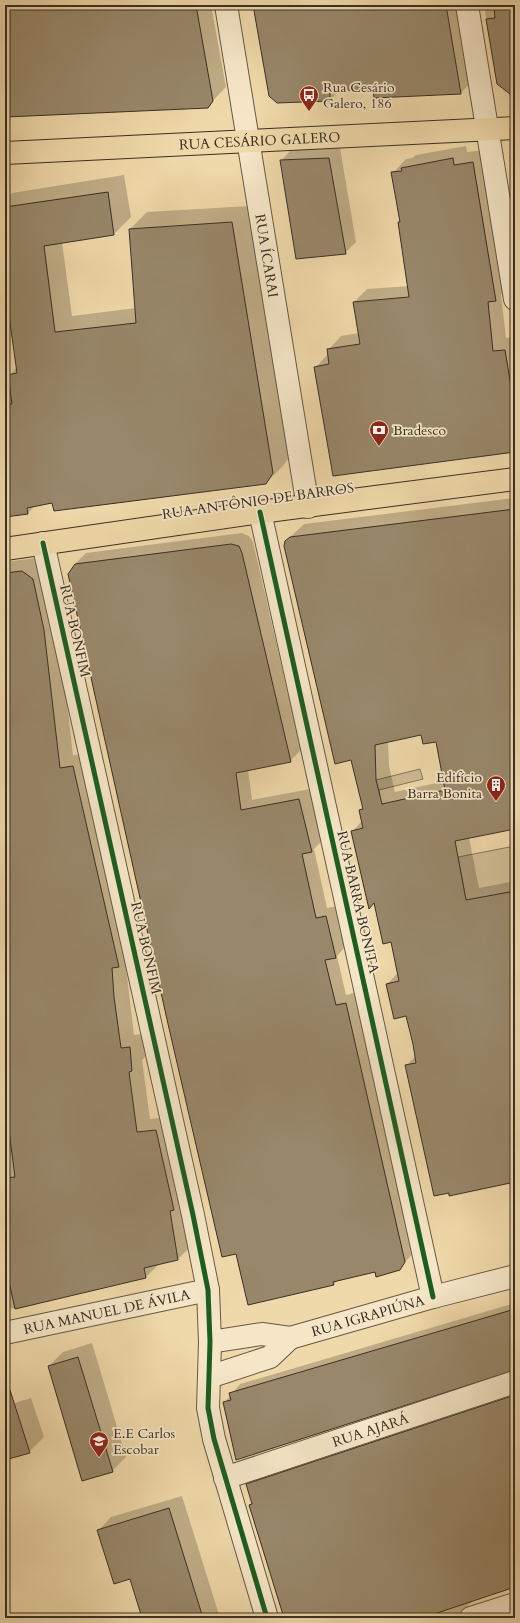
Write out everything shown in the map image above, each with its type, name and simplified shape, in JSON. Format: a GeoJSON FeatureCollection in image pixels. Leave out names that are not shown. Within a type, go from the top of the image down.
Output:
{"type":"FeatureCollection","features":[{"type":"Feature","properties":{"kind":"main road","name":"RUA CESÁRIO GALERO"},"geometry":{"type":"LineString","coordinates":[[5,153],[515,128]]}},
{"type":"Feature","properties":{"kind":"main road","name":"RUA ANTÔNIO DE BARROS"},"geometry":{"type":"LineString","coordinates":[[5,549],[260,512],[308,507],[515,479]]}},
{"type":"Feature","properties":{"kind":"street","name":"RUA ÍCARAI"},"geometry":{"type":"LineString","coordinates":[[226,5],[308,507]]}},
{"type":"Feature","properties":{"kind":"street"},"geometry":{"type":"LineString","coordinates":[[467,5],[486,130],[515,299]]}},
{"type":"Feature","properties":{"kind":"street","name":"RUA BARRA BONITA"},"geometry":{"type":"LineString","coordinates":[[260,512],[434,1297]]}},
{"type":"Feature","properties":{"kind":"street","name":"RUA BONFIM"},"geometry":{"type":"LineString","coordinates":[[43,543],[194,1215],[208,1290],[210,1359],[208,1408],[214,1440],[267,1618]]}},
{"type":"Feature","properties":{"kind":"street","name":"RUA IGRAPIÚNA"},"geometry":{"type":"LineString","coordinates":[[210,1359],[262,1334],[290,1338],[434,1297],[515,1276]]}},
{"type":"Feature","properties":{"kind":"street","name":"RUA MANUEL DE ÁVILA"},"geometry":{"type":"LineString","coordinates":[[5,1333],[208,1290]]}},
{"type":"Feature","properties":{"kind":"street","name":"RUA IGRAPIÚNA"},"geometry":{"type":"LineString","coordinates":[[210,1359],[270,1357],[290,1338]]}},
{"type":"Feature","properties":{"kind":"street","name":"RUA AJARÁ"},"geometry":{"type":"LineString","coordinates":[[225,1478],[515,1382]]}},
{"type":"Feature","properties":{"kind":"street"},"geometry":{"type":"LineString","coordinates":[[470,1618],[515,1604]]}},
{"type":"Feature","properties":{"kind":"shaded area"},"geometry":{"type":"Polygon","coordinates":[[[420,769],[423,779],[379,790],[380,796],[367,791],[378,788],[376,780],[420,769]]]}},
{"type":"Feature","properties":{"kind":"shaded area"},"geometry":{"type":"Polygon","coordinates":[[[515,846],[515,891],[466,901],[458,857],[515,846]]]}},
{"type":"Feature","properties":{"kind":"building"},"geometry":{"type":"Polygon","coordinates":[[[5,5],[196,5],[213,101],[208,108],[6,117],[5,5]]]}},
{"type":"Feature","properties":{"kind":"building"},"geometry":{"type":"Polygon","coordinates":[[[253,5],[446,5],[461,94],[374,98],[373,89],[330,91],[330,101],[277,103],[269,96],[253,5]]]}},
{"type":"Feature","properties":{"kind":"building"},"geometry":{"type":"Polygon","coordinates":[[[494,5],[515,5],[515,98],[497,84],[486,19],[495,18],[494,5]]]}},
{"type":"Feature","properties":{"kind":"building"},"geometry":{"type":"Polygon","coordinates":[[[329,158],[346,254],[296,259],[280,160],[329,158]]]}},
{"type":"Feature","properties":{"kind":"building"},"geometry":{"type":"Polygon","coordinates":[[[453,158],[454,165],[473,162],[496,301],[488,302],[493,351],[505,350],[515,411],[515,452],[333,476],[314,367],[329,364],[327,349],[360,344],[353,302],[409,297],[398,222],[400,222],[391,172],[402,171],[401,168],[453,158]]]}},
{"type":"Feature","properties":{"kind":"building"},"geometry":{"type":"Polygon","coordinates":[[[108,192],[114,235],[44,246],[55,332],[136,323],[129,229],[232,222],[273,473],[266,484],[54,511],[52,503],[27,508],[28,514],[5,517],[5,404],[12,404],[8,375],[17,373],[5,287],[5,207],[108,192]]]}},
{"type":"Feature","properties":{"kind":"building"},"geometry":{"type":"Polygon","coordinates":[[[515,509],[515,829],[455,841],[466,900],[515,891],[515,1182],[449,1196],[449,1193],[434,1196],[405,1065],[416,1063],[413,1044],[406,1016],[394,1019],[386,984],[399,981],[391,942],[383,944],[374,903],[369,909],[351,831],[363,828],[359,810],[363,809],[351,760],[335,764],[284,546],[285,541],[290,537],[515,509]],[[421,735],[375,745],[376,780],[382,804],[445,790],[436,742],[423,744],[421,735]]]}},
{"type":"Feature","properties":{"kind":"building"},"geometry":{"type":"Polygon","coordinates":[[[231,544],[239,546],[242,553],[291,762],[236,773],[241,810],[299,799],[312,852],[302,854],[316,918],[326,916],[336,958],[325,960],[336,1005],[346,1003],[405,1262],[400,1270],[376,1277],[375,1272],[333,1282],[334,1285],[248,1305],[236,1254],[222,1257],[168,1024],[68,574],[75,564],[231,544]]]}},
{"type":"Feature","properties":{"kind":"building"},"geometry":{"type":"Polygon","coordinates":[[[22,571],[33,579],[44,630],[60,768],[73,766],[119,967],[112,968],[114,997],[121,1048],[130,1047],[132,1071],[129,1072],[137,1132],[156,1130],[174,1210],[170,1211],[178,1260],[144,1268],[146,1278],[15,1309],[5,1263],[5,1178],[15,1177],[8,1124],[5,1124],[5,573],[22,571]]]}},
{"type":"Feature","properties":{"kind":"building"},"geometry":{"type":"Polygon","coordinates":[[[515,1309],[515,1370],[236,1460],[223,1402],[231,1400],[229,1393],[515,1309]]]}},
{"type":"Feature","properties":{"kind":"building"},"geometry":{"type":"Polygon","coordinates":[[[78,1357],[113,1472],[82,1481],[48,1366],[78,1357]]]}},
{"type":"Feature","properties":{"kind":"building"},"geometry":{"type":"Polygon","coordinates":[[[10,1390],[30,1453],[5,1460],[5,1391],[10,1390]]]}},
{"type":"Feature","properties":{"kind":"building"},"geometry":{"type":"Polygon","coordinates":[[[515,1395],[515,1587],[422,1618],[284,1618],[249,1505],[252,1504],[246,1484],[515,1395]]]}},
{"type":"Feature","properties":{"kind":"building"},"geometry":{"type":"Polygon","coordinates":[[[169,1508],[203,1618],[142,1618],[130,1579],[114,1584],[97,1530],[169,1508]]]}},
{"type":"Feature","properties":{"kind":"cycle path"},"geometry":{"type":"LineString","coordinates":[[260,512],[433,1297]]}},
{"type":"Feature","properties":{"kind":"cycle path"},"geometry":{"type":"LineString","coordinates":[[43,543],[193,1215],[208,1290],[210,1342],[208,1408],[214,1439],[267,1618]]}},
{"type":"Feature","properties":{"kind":"place","name":"Rua Cesário Galero, 186"},"geometry":{"type":"Point","coordinates":[309,112]}},
{"type":"Feature","properties":{"kind":"place","name":"Bradesco"},"geometry":{"type":"Point","coordinates":[379,447]}},
{"type":"Feature","properties":{"kind":"place","name":"Edifício Barra Bonita"},"geometry":{"type":"Point","coordinates":[496,802]}},
{"type":"Feature","properties":{"kind":"place","name":"E.E Carlos Escobar"},"geometry":{"type":"Point","coordinates":[99,1458]}}]}
